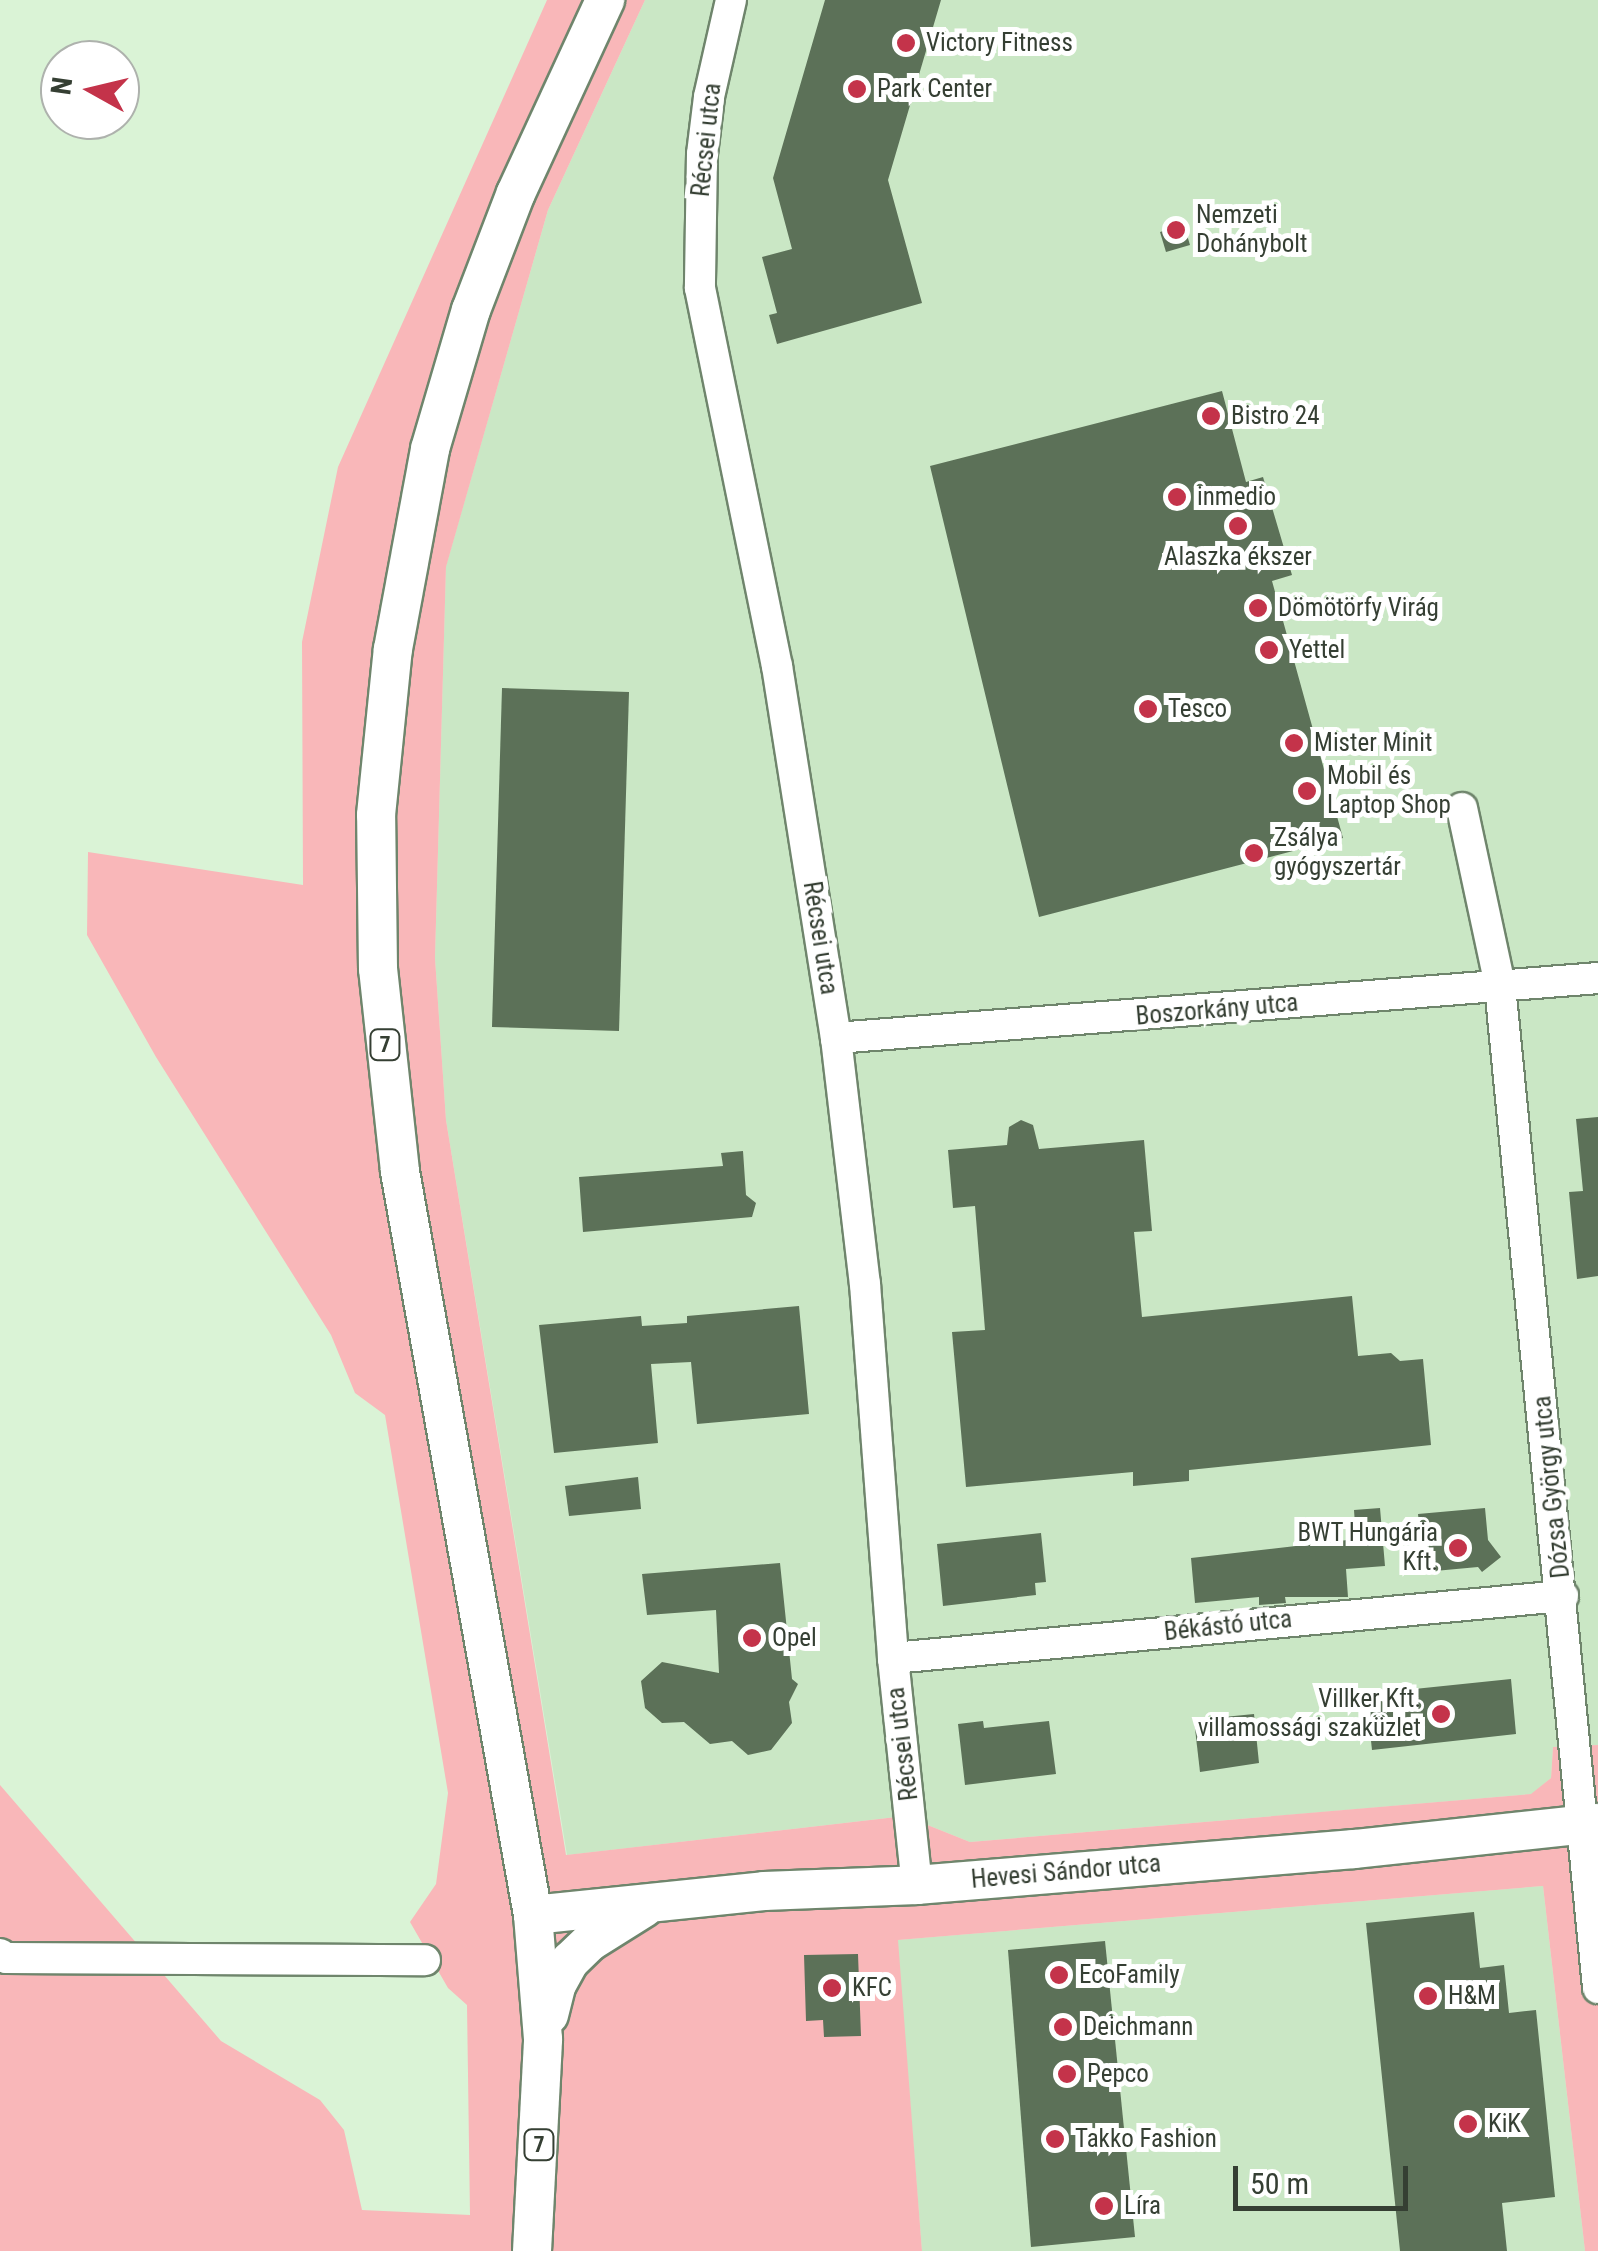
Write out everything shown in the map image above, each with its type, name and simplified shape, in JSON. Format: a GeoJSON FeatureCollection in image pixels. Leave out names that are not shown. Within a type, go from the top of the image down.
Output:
{"type":"FeatureCollection","features":[{"type":"Feature","properties":{"kind":"main road","name":"7"},"geometry":{"type":"LineString","coordinates":[[532,2251],[543,2038],[533,1915],[400,1172],[378,969],[376,815],[393,648],[435,432],[471,310],[516,193],[606,0]]}},
{"type":"Feature","properties":{"kind":"main road","name":"Hevesi Sándor utca"},"geometry":{"type":"LineString","coordinates":[[533,1915],[764,1891],[917,1886],[1591,1824]]}},
{"type":"Feature","properties":{"kind":"main road"},"geometry":{"type":"LineString","coordinates":[[524,1854],[575,1894],[620,1905],[650,1904]]}},
{"type":"Feature","properties":{"kind":"main road"},"geometry":{"type":"LineString","coordinates":[[543,2038],[556,1986],[570,1961],[591,1941],[650,1904]]}},
{"type":"Feature","properties":{"kind":"street","name":"Récsei utca"},"geometry":{"type":"LineString","coordinates":[[731,0],[709,97],[702,154],[700,288],[777,666],[836,1038],[865,1284],[893,1658],[917,1886]]}},
{"type":"Feature","properties":{"kind":"street","name":"Dózsa György utca"},"geometry":{"type":"LineString","coordinates":[[1462,808],[1500,986],[1562,1596],[1591,1824],[1598,1988]]}},
{"type":"Feature","properties":{"kind":"street","name":"Boszorkány utca"},"geometry":{"type":"LineString","coordinates":[[836,1038],[1598,978]]}},
{"type":"Feature","properties":{"kind":"street","name":"Békástó utca"},"geometry":{"type":"LineString","coordinates":[[893,1658],[1562,1596]]}},
{"type":"Feature","properties":{"kind":"street"},"geometry":{"type":"LineString","coordinates":[[0,1954],[6,1958],[425,1960]]}},
{"type":"Feature","properties":{"kind":"shaded area"},"geometry":{"type":"Polygon","coordinates":[[[547,0],[645,0],[548,210],[446,567],[435,958],[446,1120],[566,1855],[905,1816],[970,1842],[1531,1794],[1551,1778],[1553,1747],[1598,1745],[1598,2251],[1585,2251],[1543,1886],[898,1940],[922,2251],[0,2251],[0,1785],[221,2041],[320,2100],[344,2130],[362,2210],[470,2215],[467,2005],[448,1988],[410,1922],[436,1884],[448,1793],[385,1415],[355,1393],[331,1335],[156,1057],[87,935],[88,852],[303,885],[302,642],[338,467],[547,0]]]}},
{"type":"Feature","properties":{"kind":"shaded area"},"geometry":{"type":"Polygon","coordinates":[[[645,0],[1598,0],[1598,1745],[1553,1747],[1551,1778],[1532,1794],[970,1842],[905,1816],[567,1855],[446,1120],[435,958],[446,566],[548,210],[645,0]]]}},
{"type":"Feature","properties":{"kind":"shaded area"},"geometry":{"type":"Polygon","coordinates":[[[1543,1886],[1585,2251],[922,2251],[897,1940],[1543,1886]]]}},
{"type":"Feature","properties":{"kind":"building","name":"Park Center"},"geometry":{"type":"Polygon","coordinates":[[[825,0],[941,0],[888,180],[922,303],[777,344],[769,315],[777,313],[762,257],[792,249],[773,178],[825,0]]]}},
{"type":"Feature","properties":{"kind":"building","name":"Nemzeti Dohánybolt"},"geometry":{"type":"Polygon","coordinates":[[[1184,225],[1190,245],[1166,252],[1160,232],[1184,225]]]}},
{"type":"Feature","properties":{"kind":"building","name":"Tesco"},"geometry":{"type":"Polygon","coordinates":[[[1222,391],[1246,482],[1263,477],[1292,575],[1272,581],[1343,838],[1039,917],[930,466],[1222,391]]]}},
{"type":"Feature","properties":{"kind":"building"},"geometry":{"type":"Polygon","coordinates":[[[502,688],[629,692],[619,1031],[492,1027],[502,688]]]}},
{"type":"Feature","properties":{"kind":"building"},"geometry":{"type":"Polygon","coordinates":[[[1598,1117],[1598,1276],[1577,1279],[1569,1192],[1583,1191],[1576,1119],[1598,1117]]]}},
{"type":"Feature","properties":{"kind":"building"},"geometry":{"type":"Polygon","coordinates":[[[1021,1120],[1033,1125],[1039,1149],[1144,1140],[1152,1231],[1134,1232],[1142,1317],[1352,1296],[1358,1356],[1391,1353],[1400,1361],[1423,1359],[1431,1445],[1189,1470],[1189,1481],[1133,1486],[1133,1472],[966,1487],[952,1332],[985,1330],[975,1206],[953,1208],[948,1150],[1007,1145],[1009,1127],[1021,1120]]]}},
{"type":"Feature","properties":{"kind":"building"},"geometry":{"type":"Polygon","coordinates":[[[743,1151],[746,1195],[756,1203],[752,1217],[583,1232],[579,1177],[723,1166],[721,1153],[743,1151]]]}},
{"type":"Feature","properties":{"kind":"building"},"geometry":{"type":"Polygon","coordinates":[[[799,1306],[809,1414],[697,1424],[691,1362],[651,1364],[658,1443],[554,1453],[539,1325],[641,1316],[642,1326],[687,1323],[687,1316],[799,1306]]]}},
{"type":"Feature","properties":{"kind":"building"},"geometry":{"type":"Polygon","coordinates":[[[638,1477],[641,1509],[569,1516],[565,1486],[638,1477]]]}},
{"type":"Feature","properties":{"kind":"building"},"geometry":{"type":"Polygon","coordinates":[[[1380,1508],[1385,1566],[1346,1569],[1348,1597],[1285,1597],[1286,1603],[1259,1605],[1259,1597],[1195,1603],[1191,1558],[1356,1539],[1354,1510],[1380,1508]]]}},
{"type":"Feature","properties":{"kind":"building","name":"BWT Hungária Kft."},"geometry":{"type":"Polygon","coordinates":[[[1485,1508],[1488,1540],[1501,1557],[1482,1572],[1478,1567],[1424,1572],[1418,1514],[1485,1508]]]}},
{"type":"Feature","properties":{"kind":"building"},"geometry":{"type":"Polygon","coordinates":[[[1041,1533],[1046,1582],[1035,1583],[1036,1595],[943,1606],[937,1544],[1041,1533]]]}},
{"type":"Feature","properties":{"kind":"building","name":"Opel"},"geometry":{"type":"Polygon","coordinates":[[[780,1563],[792,1679],[798,1684],[789,1702],[792,1723],[771,1750],[748,1755],[732,1741],[710,1744],[684,1722],[662,1723],[645,1708],[641,1681],[662,1662],[719,1673],[716,1610],[647,1615],[642,1574],[780,1563]]]}},
{"type":"Feature","properties":{"kind":"building","name":"Villker Kft. villamossági szaküzlet"},"geometry":{"type":"Polygon","coordinates":[[[1511,1679],[1516,1734],[1372,1750],[1366,1694],[1511,1679]]]}},
{"type":"Feature","properties":{"kind":"building"},"geometry":{"type":"Polygon","coordinates":[[[1254,1714],[1259,1763],[1200,1772],[1194,1720],[1254,1714]]]}},
{"type":"Feature","properties":{"kind":"building"},"geometry":{"type":"Polygon","coordinates":[[[983,1721],[984,1728],[1049,1721],[1056,1774],[965,1785],[958,1724],[983,1721]]]}},
{"type":"Feature","properties":{"kind":"building"},"geometry":{"type":"Polygon","coordinates":[[[1474,1912],[1480,1968],[1504,1965],[1509,2013],[1536,2010],[1555,2197],[1502,2203],[1507,2251],[1400,2251],[1366,1923],[1474,1912]]]}},
{"type":"Feature","properties":{"kind":"building"},"geometry":{"type":"Polygon","coordinates":[[[1105,1941],[1135,2237],[1031,2247],[1008,1950],[1105,1941]]]}},
{"type":"Feature","properties":{"kind":"building","name":"KFC"},"geometry":{"type":"Polygon","coordinates":[[[858,1954],[861,2036],[824,2037],[823,2020],[806,2021],[804,1955],[858,1954]]]}},
{"type":"Feature","properties":{"kind":"place","name":"Victory Fitness"},"geometry":{"type":"Point","coordinates":[906,43]}},
{"type":"Feature","properties":{"kind":"place","name":"Park Center"},"geometry":{"type":"Point","coordinates":[857,89]}},
{"type":"Feature","properties":{"kind":"place","name":"Nemzeti Dohánybolt"},"geometry":{"type":"Point","coordinates":[1176,230]}},
{"type":"Feature","properties":{"kind":"place","name":"Bistro 24"},"geometry":{"type":"Point","coordinates":[1211,416]}},
{"type":"Feature","properties":{"kind":"place","name":"inmedio"},"geometry":{"type":"Point","coordinates":[1177,497]}},
{"type":"Feature","properties":{"kind":"place","name":"Alaszka ékszer"},"geometry":{"type":"Point","coordinates":[1238,526]}},
{"type":"Feature","properties":{"kind":"place","name":"Dömötörfy Virág"},"geometry":{"type":"Point","coordinates":[1258,608]}},
{"type":"Feature","properties":{"kind":"place","name":"Yettel"},"geometry":{"type":"Point","coordinates":[1269,650]}},
{"type":"Feature","properties":{"kind":"place","name":"Tesco"},"geometry":{"type":"Point","coordinates":[1148,709]}},
{"type":"Feature","properties":{"kind":"place","name":"Mister Minit"},"geometry":{"type":"Point","coordinates":[1294,743]}},
{"type":"Feature","properties":{"kind":"place","name":"Mobil és Laptop Shop"},"geometry":{"type":"Point","coordinates":[1307,791]}},
{"type":"Feature","properties":{"kind":"place","name":"Zsálya gyógyszertár"},"geometry":{"type":"Point","coordinates":[1254,853]}},
{"type":"Feature","properties":{"kind":"place","name":"BWT Hungária Kft."},"geometry":{"type":"Point","coordinates":[1458,1548]}},
{"type":"Feature","properties":{"kind":"place","name":"Opel"},"geometry":{"type":"Point","coordinates":[752,1638]}},
{"type":"Feature","properties":{"kind":"place","name":"Villker Kft. villamossági szaküzlet"},"geometry":{"type":"Point","coordinates":[1441,1714]}},
{"type":"Feature","properties":{"kind":"place","name":"EcoFamily"},"geometry":{"type":"Point","coordinates":[1059,1975]}},
{"type":"Feature","properties":{"kind":"place","name":"KFC"},"geometry":{"type":"Point","coordinates":[832,1988]}},
{"type":"Feature","properties":{"kind":"place","name":"H&M"},"geometry":{"type":"Point","coordinates":[1428,1996]}},
{"type":"Feature","properties":{"kind":"place","name":"Deichmann"},"geometry":{"type":"Point","coordinates":[1063,2027]}},
{"type":"Feature","properties":{"kind":"place","name":"Pepco"},"geometry":{"type":"Point","coordinates":[1067,2074]}},
{"type":"Feature","properties":{"kind":"place","name":"KiK"},"geometry":{"type":"Point","coordinates":[1468,2124]}},
{"type":"Feature","properties":{"kind":"place","name":"Takko Fashion"},"geometry":{"type":"Point","coordinates":[1055,2139]}},
{"type":"Feature","properties":{"kind":"place","name":"Líra"},"geometry":{"type":"Point","coordinates":[1104,2206]}}]}
